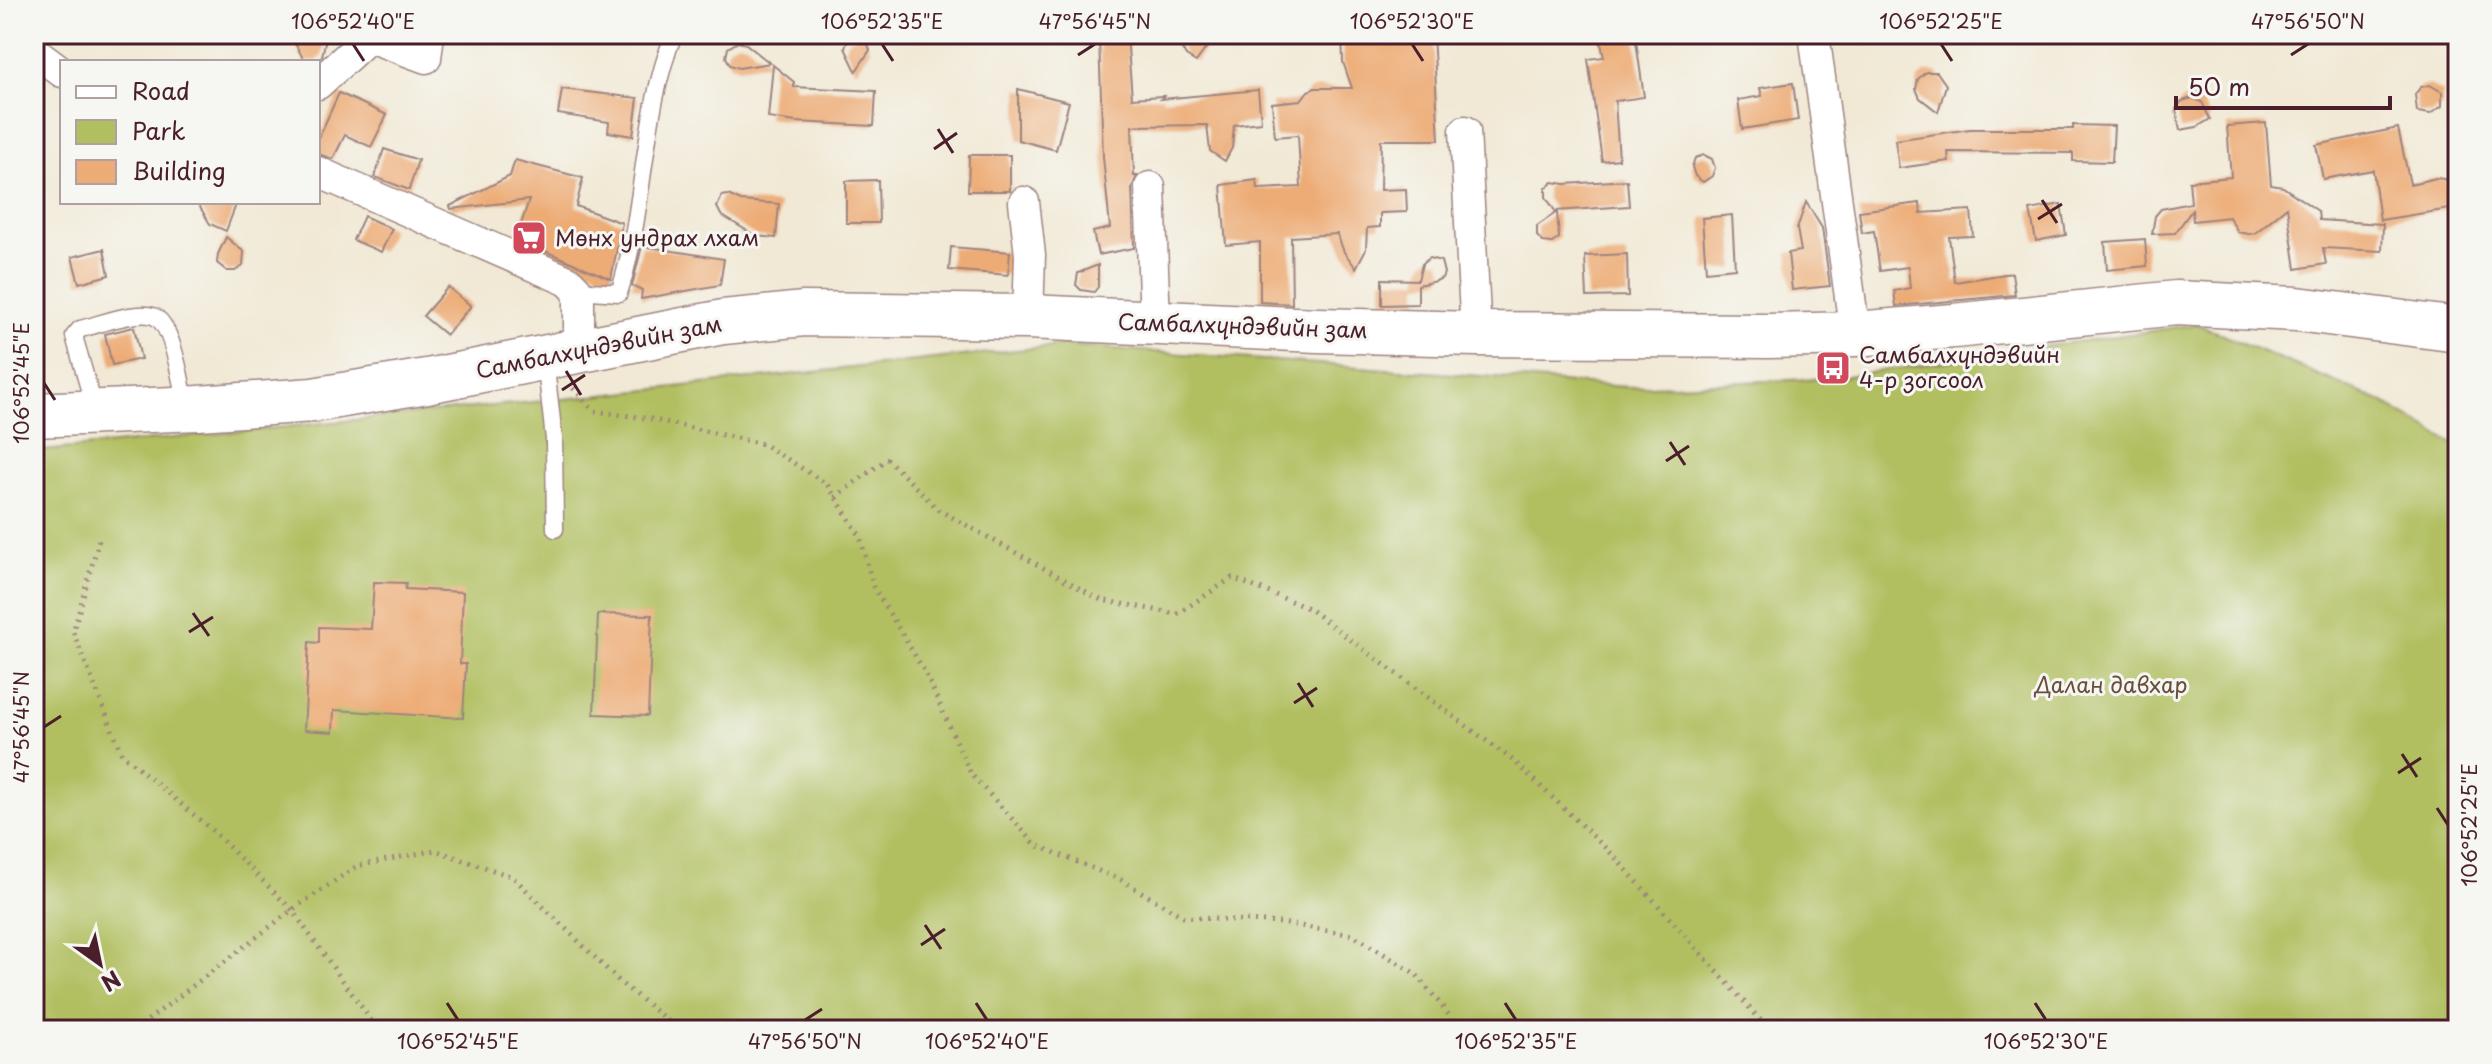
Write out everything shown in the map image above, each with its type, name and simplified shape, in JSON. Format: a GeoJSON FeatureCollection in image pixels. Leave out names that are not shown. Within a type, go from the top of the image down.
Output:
{"type":"FeatureCollection","features":[{"type":"Feature","properties":{"kind":"street"},"geometry":{"type":"LineString","coordinates":[[320,82],[369,36],[426,58],[429,34]]}},
{"type":"Feature","properties":{"kind":"street"},"geometry":{"type":"LineString","coordinates":[[1814,34],[1855,334]]}},
{"type":"Feature","properties":{"kind":"street"},"geometry":{"type":"LineString","coordinates":[[34,51],[60,70]]}},
{"type":"Feature","properties":{"kind":"street"},"geometry":{"type":"LineString","coordinates":[[1465,131],[1476,334]]}},
{"type":"Feature","properties":{"kind":"street"},"geometry":{"type":"LineString","coordinates":[[320,173],[568,281],[577,290],[562,354]]}},
{"type":"Feature","properties":{"kind":"street"},"geometry":{"type":"LineString","coordinates":[[1150,187],[1155,323]]}},
{"type":"Feature","properties":{"kind":"street"},"geometry":{"type":"LineString","coordinates":[[1024,202],[1030,255],[1028,317]]}},
{"type":"Feature","properties":{"kind":"street","name":"Самбалхүндэвийн зам"},"geometry":{"type":"LineString","coordinates":[[34,415],[313,400],[427,381],[723,322],[793,315],[1028,317],[1476,334],[1769,336],[1855,334],[1954,326],[2176,303],[2297,309],[2453,335]]}},
{"type":"Feature","properties":{"kind":"lane"},"geometry":{"type":"LineString","coordinates":[[577,290],[619,293],[631,255],[664,58],[674,34]]}},
{"type":"Feature","properties":{"kind":"lane"},"geometry":{"type":"LineString","coordinates":[[96,412],[74,345],[74,336],[80,329],[136,315],[152,315],[160,320],[170,337],[186,409]]}},
{"type":"Feature","properties":{"kind":"lane"},"geometry":{"type":"LineString","coordinates":[[555,529],[554,439],[562,354]]}},
{"type":"Feature","properties":{"kind":"path"},"geometry":{"type":"LineString","coordinates":[[562,354],[594,411],[651,419],[763,444],[827,484],[860,536],[873,586],[925,672],[971,774],[1036,845],[1121,880],[1184,917],[1282,923],[1353,935],[1416,974],[1461,1030]]}},
{"type":"Feature","properties":{"kind":"path"},"geometry":{"type":"LineString","coordinates":[[835,497],[887,459],[939,510],[1101,600],[1177,614],[1232,578],[1308,608],[1515,762],[1614,856],[1764,1024],[1774,1030]]}},
{"type":"Feature","properties":{"kind":"path"},"geometry":{"type":"LineString","coordinates":[[99,540],[73,632],[122,754],[214,832],[292,910],[378,1030]]}},
{"type":"Feature","properties":{"kind":"path"},"geometry":{"type":"LineString","coordinates":[[135,1030],[292,910],[357,866],[435,850],[513,877],[622,984],[679,1030]]}},
{"type":"Feature","properties":{"kind":"green space","name":"Далан давхар"},"geometry":{"type":"Polygon","coordinates":[[[2197,324],[2380,401],[2458,446],[2458,1030],[34,1030],[34,452],[1064,345],[1627,387],[1834,378],[2197,324]]]}},
{"type":"Feature","properties":{"kind":"building"},"geometry":{"type":"Polygon","coordinates":[[[290,34],[327,34],[322,56],[317,60],[304,60],[290,34]]]}},
{"type":"Feature","properties":{"kind":"building"},"geometry":{"type":"Polygon","coordinates":[[[1194,34],[1203,39],[1206,48],[1196,62],[1186,56],[1181,47],[1186,38],[1194,34]]]}},
{"type":"Feature","properties":{"kind":"building"},"geometry":{"type":"Polygon","coordinates":[[[1342,34],[1433,34],[1439,140],[1381,140],[1380,190],[1406,189],[1407,212],[1380,213],[1380,227],[1367,228],[1366,249],[1356,268],[1344,252],[1337,234],[1291,237],[1292,304],[1260,302],[1260,242],[1226,245],[1221,185],[1257,180],[1258,189],[1301,187],[1298,135],[1275,137],[1272,103],[1301,100],[1315,88],[1352,88],[1343,62],[1342,34]]]}},
{"type":"Feature","properties":{"kind":"building"},"geometry":{"type":"Polygon","coordinates":[[[1599,34],[1635,34],[1644,97],[1615,101],[1619,159],[1602,161],[1588,59],[1604,57],[1599,34]]]}},
{"type":"Feature","properties":{"kind":"building"},"geometry":{"type":"Polygon","coordinates":[[[859,35],[866,39],[870,50],[856,71],[845,48],[848,40],[859,35]]]}},
{"type":"Feature","properties":{"kind":"building"},"geometry":{"type":"Polygon","coordinates":[[[1127,35],[1132,98],[1164,96],[1161,99],[1258,90],[1261,122],[1234,125],[1232,148],[1225,161],[1210,151],[1207,125],[1132,126],[1134,176],[1137,176],[1132,188],[1134,248],[1098,255],[1093,232],[1110,228],[1103,157],[1099,37],[1127,35]]]}},
{"type":"Feature","properties":{"kind":"building"},"geometry":{"type":"Polygon","coordinates":[[[738,42],[746,44],[770,63],[739,68],[730,65],[726,57],[728,48],[738,42]]]}},
{"type":"Feature","properties":{"kind":"building"},"geometry":{"type":"Polygon","coordinates":[[[773,65],[794,82],[794,87],[876,91],[874,126],[768,118],[773,65]]]}},
{"type":"Feature","properties":{"kind":"building"},"geometry":{"type":"Polygon","coordinates":[[[1926,72],[1937,72],[1946,85],[1938,112],[1920,98],[1916,89],[1918,79],[1926,72]]]}},
{"type":"Feature","properties":{"kind":"building"},"geometry":{"type":"Polygon","coordinates":[[[1793,83],[1798,120],[1742,129],[1738,100],[1762,96],[1760,88],[1793,83]]]}},
{"type":"Feature","properties":{"kind":"building"},"geometry":{"type":"Polygon","coordinates":[[[2430,85],[2442,92],[2442,106],[2430,114],[2417,112],[2415,94],[2421,87],[2430,85]]]}},
{"type":"Feature","properties":{"kind":"building"},"geometry":{"type":"Polygon","coordinates":[[[562,89],[638,98],[633,136],[608,132],[609,122],[558,114],[562,89]]]}},
{"type":"Feature","properties":{"kind":"building"},"geometry":{"type":"Polygon","coordinates":[[[1018,89],[1069,102],[1056,150],[1018,140],[1018,89]]]}},
{"type":"Feature","properties":{"kind":"building"},"geometry":{"type":"Polygon","coordinates":[[[339,93],[387,115],[371,147],[345,135],[333,159],[320,155],[320,135],[339,93]]]}},
{"type":"Feature","properties":{"kind":"building"},"geometry":{"type":"Polygon","coordinates":[[[2192,98],[2202,102],[2210,119],[2197,127],[2180,130],[2176,109],[2182,101],[2192,98]]]}},
{"type":"Feature","properties":{"kind":"building"},"geometry":{"type":"Polygon","coordinates":[[[2266,123],[2271,185],[2283,187],[2318,211],[2319,220],[2383,224],[2382,251],[2323,248],[2326,264],[2296,269],[2287,207],[2255,233],[2238,232],[2229,217],[2193,221],[2192,210],[2175,233],[2152,234],[2155,216],[2161,209],[2191,203],[2189,181],[2231,177],[2227,126],[2266,123]]]}},
{"type":"Feature","properties":{"kind":"building"},"geometry":{"type":"Polygon","coordinates":[[[2073,125],[2114,126],[2112,162],[2073,161],[2073,153],[1948,152],[1949,161],[1899,168],[1895,140],[1970,129],[2073,129],[2073,125]]]}},
{"type":"Feature","properties":{"kind":"building"},"geometry":{"type":"Polygon","coordinates":[[[2398,128],[2410,184],[2444,179],[2451,189],[2450,209],[2380,220],[2373,170],[2323,179],[2316,145],[2398,128]]]}},
{"type":"Feature","properties":{"kind":"building"},"geometry":{"type":"Polygon","coordinates":[[[384,149],[418,160],[409,190],[375,177],[384,149]]]}},
{"type":"Feature","properties":{"kind":"building"},"geometry":{"type":"Polygon","coordinates":[[[969,155],[1010,155],[1010,191],[968,191],[969,155]]]}},
{"type":"Feature","properties":{"kind":"building"},"geometry":{"type":"Polygon","coordinates":[[[1704,155],[1712,159],[1715,168],[1712,176],[1703,182],[1695,176],[1692,167],[1695,158],[1704,155]]]}},
{"type":"Feature","properties":{"kind":"building"},"geometry":{"type":"Polygon","coordinates":[[[515,160],[583,178],[576,206],[622,223],[611,279],[540,249],[541,244],[517,236],[529,200],[451,209],[450,206],[510,176],[515,160]]]}},
{"type":"Feature","properties":{"kind":"building"},"geometry":{"type":"Polygon","coordinates":[[[878,180],[879,223],[846,223],[846,181],[878,180]]]}},
{"type":"Feature","properties":{"kind":"building"},"geometry":{"type":"Polygon","coordinates":[[[1627,180],[1629,206],[1555,211],[1546,197],[1546,188],[1553,182],[1627,180]]]}},
{"type":"Feature","properties":{"kind":"building"},"geometry":{"type":"Polygon","coordinates":[[[728,195],[741,201],[779,204],[776,238],[756,236],[721,215],[717,207],[722,196],[728,195]]]}},
{"type":"Feature","properties":{"kind":"building"},"geometry":{"type":"Polygon","coordinates":[[[1806,202],[1822,228],[1830,286],[1792,290],[1788,253],[1801,251],[1797,229],[1806,202]]]}},
{"type":"Feature","properties":{"kind":"building"},"geometry":{"type":"Polygon","coordinates":[[[1920,203],[1921,213],[1971,210],[1973,236],[1949,237],[1955,282],[2012,273],[2015,295],[1896,306],[1894,291],[1910,288],[1908,267],[1880,271],[1874,231],[1862,233],[1859,211],[1920,203]]]}},
{"type":"Feature","properties":{"kind":"building"},"geometry":{"type":"Polygon","coordinates":[[[198,204],[236,204],[226,231],[210,224],[198,204]]]}},
{"type":"Feature","properties":{"kind":"building"},"geometry":{"type":"Polygon","coordinates":[[[2061,204],[2066,235],[2036,241],[2030,210],[2061,204]]]}},
{"type":"Feature","properties":{"kind":"building"},"geometry":{"type":"Polygon","coordinates":[[[1557,212],[1559,238],[1552,243],[1543,242],[1537,236],[1537,226],[1557,212]]]}},
{"type":"Feature","properties":{"kind":"building"},"geometry":{"type":"Polygon","coordinates":[[[1732,215],[1735,268],[1706,271],[1702,218],[1732,215]]]}},
{"type":"Feature","properties":{"kind":"building"},"geometry":{"type":"Polygon","coordinates":[[[364,216],[392,229],[381,252],[353,240],[364,216]]]}},
{"type":"Feature","properties":{"kind":"building"},"geometry":{"type":"Polygon","coordinates":[[[226,237],[244,252],[243,266],[235,271],[227,271],[217,263],[226,237]]]}},
{"type":"Feature","properties":{"kind":"building"},"geometry":{"type":"Polygon","coordinates":[[[2145,239],[2147,266],[2107,270],[2105,242],[2145,239]]]}},
{"type":"Feature","properties":{"kind":"building"},"geometry":{"type":"Polygon","coordinates":[[[642,246],[724,259],[720,285],[641,299],[642,290],[632,286],[642,246]]]}},
{"type":"Feature","properties":{"kind":"building"},"geometry":{"type":"Polygon","coordinates":[[[951,247],[1010,252],[1008,275],[949,270],[951,247]]]}},
{"type":"Feature","properties":{"kind":"building"},"geometry":{"type":"Polygon","coordinates":[[[104,249],[109,275],[79,283],[72,257],[104,249]]]}},
{"type":"Feature","properties":{"kind":"building"},"geometry":{"type":"Polygon","coordinates":[[[1627,254],[1628,296],[1587,297],[1585,256],[1627,254]]]}},
{"type":"Feature","properties":{"kind":"building"},"geometry":{"type":"Polygon","coordinates":[[[1429,258],[1441,261],[1444,273],[1436,281],[1418,285],[1418,304],[1382,305],[1382,279],[1418,280],[1422,264],[1429,258]]]}},
{"type":"Feature","properties":{"kind":"building"},"geometry":{"type":"Polygon","coordinates":[[[1098,265],[1098,287],[1094,292],[1081,290],[1076,285],[1078,273],[1098,265]]]}},
{"type":"Feature","properties":{"kind":"building"},"geometry":{"type":"Polygon","coordinates":[[[448,287],[471,306],[446,335],[423,316],[448,287]]]}},
{"type":"Feature","properties":{"kind":"building"},"geometry":{"type":"Polygon","coordinates":[[[134,327],[141,359],[112,365],[105,334],[134,327]]]}},
{"type":"Feature","properties":{"kind":"building"},"geometry":{"type":"Polygon","coordinates":[[[374,582],[406,583],[405,589],[463,592],[460,664],[466,664],[463,718],[334,710],[333,732],[304,730],[309,642],[319,643],[319,627],[371,629],[374,582]]]}},
{"type":"Feature","properties":{"kind":"building"},"geometry":{"type":"Polygon","coordinates":[[[598,614],[652,615],[648,716],[594,714],[598,614]]]}},
{"type":"Feature","properties":{"kind":"place","name":"Мөнх ундрах лхам"},"geometry":{"type":"Point","coordinates":[529,238]}},
{"type":"Feature","properties":{"kind":"place","name":"Самбалхүндэвийн 4-р зогсоол"},"geometry":{"type":"Point","coordinates":[1833,368]}}]}
